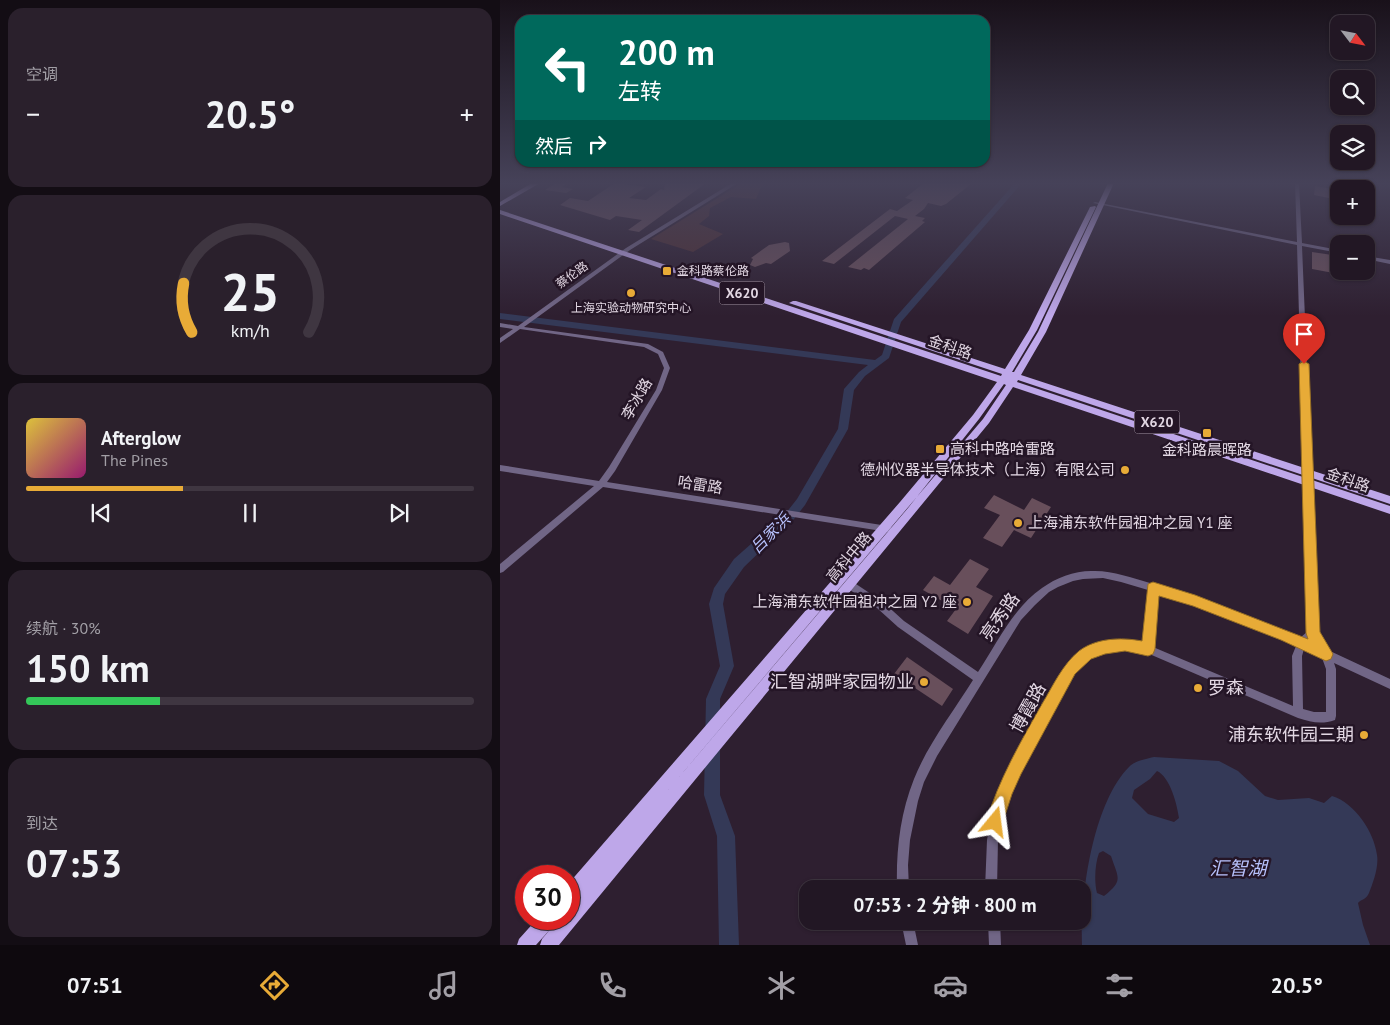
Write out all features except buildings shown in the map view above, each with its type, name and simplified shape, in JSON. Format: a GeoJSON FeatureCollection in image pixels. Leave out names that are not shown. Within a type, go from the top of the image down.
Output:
{"type":"FeatureCollection","features":[{"type":"Feature","properties":{"kind":"main road","name":"金科路"},"geometry":{"type":"LineString","coordinates":[[548,227],[1307,478],[1390,510]]}},
{"type":"Feature","properties":{"kind":"main road","name":"金科路"},"geometry":{"type":"LineString","coordinates":[[561,227],[624,251]]}},
{"type":"Feature","properties":{"kind":"main road","name":"高科中路"},"geometry":{"type":"LineString","coordinates":[[580,881],[747,687],[958,456],[1050,316],[1088,227]]}},
{"type":"Feature","properties":{"kind":"main road","name":"金科路"},"geometry":{"type":"LineString","coordinates":[[1307,478],[1390,500]]}},
{"type":"Feature","properties":{"kind":"main road","name":"高科中路"},"geometry":{"type":"LineString","coordinates":[[548,945],[850,585],[890,529]]}},
{"type":"Feature","properties":{"kind":"main road"},"geometry":{"type":"LineString","coordinates":[[525,945],[538,930]]}},
{"type":"Feature","properties":{"kind":"street","name":"蔡伦路"},"geometry":{"type":"LineString","coordinates":[[500,340],[624,251],[663,227]]}},
{"type":"Feature","properties":{"kind":"street"},"geometry":{"type":"LineString","coordinates":[[1214,227],[1330,250]]}},
{"type":"Feature","properties":{"kind":"street"},"geometry":{"type":"LineString","coordinates":[[1297,227],[1313,633],[1326,654]]}},
{"type":"Feature","properties":{"kind":"street"},"geometry":{"type":"LineString","coordinates":[[1375,260],[1390,262]]}},
{"type":"Feature","properties":{"kind":"street","name":"李冰路"},"geometry":{"type":"LineString","coordinates":[[500,325],[637,343],[655,348],[661,353],[667,368],[665,378],[659,390],[601,484],[500,569]]}},
{"type":"Feature","properties":{"kind":"street","name":"哈雷路"},"geometry":{"type":"LineString","coordinates":[[500,468],[890,529]]}},
{"type":"Feature","properties":{"kind":"street","name":"亮秀路"},"geometry":{"type":"LineString","coordinates":[[903,880],[904,840],[912,801],[919,780],[933,752],[1029,603],[1054,584],[1070,578],[1097,574],[1128,578],[1153,588],[1195,600],[1302,642],[1390,684]]}},
{"type":"Feature","properties":{"kind":"street"},"geometry":{"type":"LineString","coordinates":[[850,585],[880,605],[906,628],[979,678]]}},
{"type":"Feature","properties":{"kind":"street"},"geometry":{"type":"LineString","coordinates":[[1148,649],[1153,588]]}},
{"type":"Feature","properties":{"kind":"street"},"geometry":{"type":"LineString","coordinates":[[1298,713],[1297,656],[1302,642],[1313,633]]}},
{"type":"Feature","properties":{"kind":"street","name":"博霞路"},"geometry":{"type":"LineString","coordinates":[[991,880],[992,838],[998,807],[1015,768],[1064,678],[1077,662],[1095,650],[1125,645],[1148,649],[1298,713],[1325,718],[1332,716],[1331,669],[1326,654]]}},
{"type":"Feature","properties":{"kind":"street"},"geometry":{"type":"LineString","coordinates":[[909,930],[912,945]]}},
{"type":"Feature","properties":{"kind":"street"},"geometry":{"type":"LineString","coordinates":[[994,930],[995,945]]}},
{"type":"Feature","properties":{"kind":"shaded area"},"geometry":{"type":"Polygon","coordinates":[[[670,227],[706,227],[723,234],[693,252],[651,239],[670,227]]]}},
{"type":"Feature","properties":{"kind":"water","name":"汇智湖"},"geometry":{"type":"Polygon","coordinates":[[[1154,757],[1219,761],[1238,771],[1265,796],[1278,800],[1309,798],[1324,803],[1332,796],[1348,805],[1368,828],[1377,855],[1374,880],[1369,893],[1358,903],[1370,945],[1082,945],[1082,930],[1091,930],[1091,880],[1086,880],[1098,826],[1106,803],[1117,783],[1129,767],[1137,762],[1154,757]],[[1157,771],[1150,779],[1134,790],[1132,798],[1148,814],[1174,822],[1179,818],[1175,799],[1162,774],[1157,771]],[[1103,851],[1099,853],[1096,867],[1097,893],[1104,896],[1115,886],[1118,878],[1111,856],[1103,851]]]}},
{"type":"Feature","properties":{"kind":"waterway","name":"吕家浜"},"geometry":{"type":"LineString","coordinates":[[877,363],[886,356],[897,321],[979,227]]}},
{"type":"Feature","properties":{"kind":"waterway"},"geometry":{"type":"LineString","coordinates":[[500,316],[877,363]]}},
{"type":"Feature","properties":{"kind":"waterway","name":"吕家浜"},"geometry":{"type":"LineString","coordinates":[[729,945],[726,836],[712,795],[713,699],[727,666],[716,604],[719,592],[739,563],[790,516],[801,502],[843,429],[849,389],[862,374],[877,363]]}},
{"type":"Feature","properties":{"kind":"place","name":"金科路蔡伦路"},"geometry":{"type":"Point","coordinates":[667,271]}},
{"type":"Feature","properties":{"kind":"place","name":"上海实验动物研究中心"},"geometry":{"type":"Point","coordinates":[631,293]}},
{"type":"Feature","properties":{"kind":"place","name":"金科路晨晖路"},"geometry":{"type":"Point","coordinates":[1207,433]}},
{"type":"Feature","properties":{"kind":"place","name":"高科中路哈雷路"},"geometry":{"type":"Point","coordinates":[940,449]}},
{"type":"Feature","properties":{"kind":"place","name":"德州仪器半导体技术（上海）有限公司"},"geometry":{"type":"Point","coordinates":[1125,470]}},
{"type":"Feature","properties":{"kind":"place","name":"上海浦东软件园祖冲之园 Y1 座"},"geometry":{"type":"Point","coordinates":[1018,523]}},
{"type":"Feature","properties":{"kind":"place","name":"上海浦东软件园祖冲之园 Y2 座"},"geometry":{"type":"Point","coordinates":[967,602]}},
{"type":"Feature","properties":{"kind":"place","name":"汇智湖畔家园物业"},"geometry":{"type":"Point","coordinates":[924,682]}},
{"type":"Feature","properties":{"kind":"place","name":"罗森"},"geometry":{"type":"Point","coordinates":[1198,688]}},
{"type":"Feature","properties":{"kind":"place","name":"浦东软件园三期"},"geometry":{"type":"Point","coordinates":[1364,735]}},
{"type":"Feature","properties":{"kind":"route"},"geometry":{"type":"LineString","coordinates":[[995,822],[998,807],[1015,768],[1070,669],[1086,655],[1104,647],[1125,645],[1148,649],[1153,588],[1195,600],[1302,642],[1326,654],[1313,633],[1311,607],[1304,364]]}}]}
